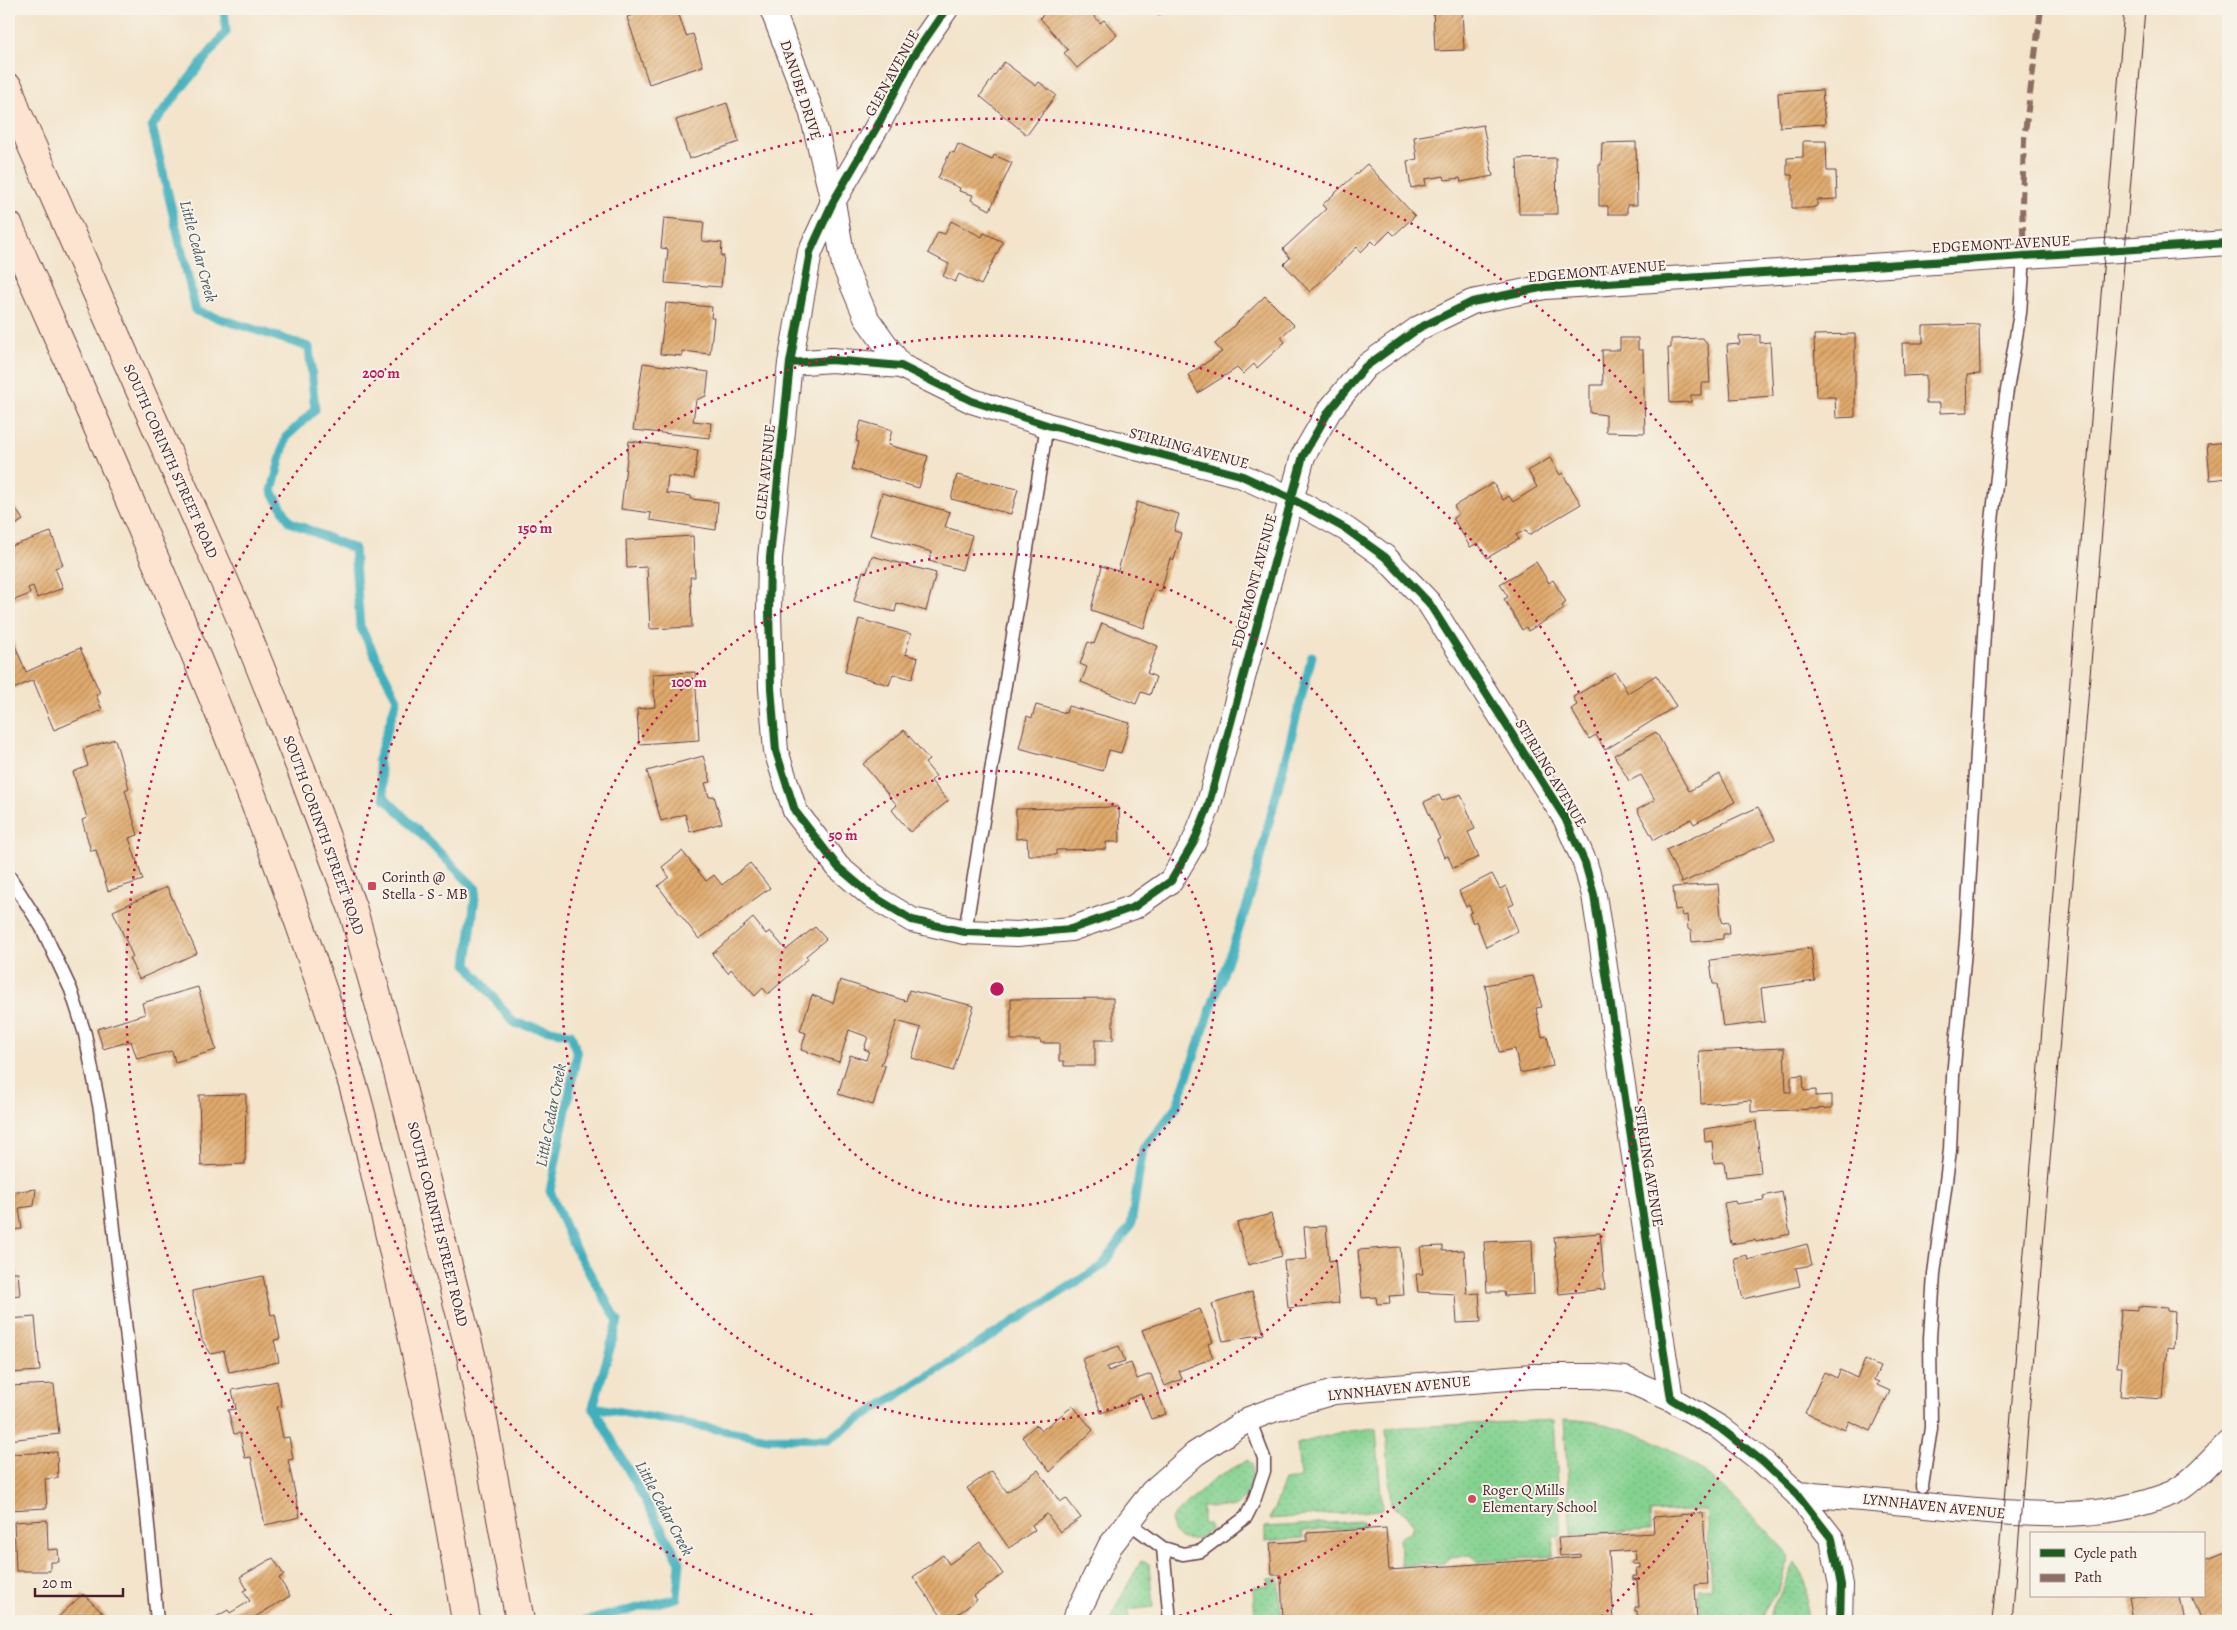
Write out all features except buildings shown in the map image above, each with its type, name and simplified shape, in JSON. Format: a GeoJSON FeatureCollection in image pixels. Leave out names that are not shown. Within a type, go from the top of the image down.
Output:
{"type":"FeatureCollection","features":[{"type":"Feature","properties":{"kind":"main road","name":"SOUTH CORINTH STREET ROAD"},"geometry":{"type":"LineString","coordinates":[[9,88],[17,112],[238,612],[301,769],[353,910],[393,1053],[471,1355],[520,1621]]}},
{"type":"Feature","properties":{"kind":"main road"},"geometry":{"type":"LineString","coordinates":[[9,226],[194,648],[308,944],[354,1089],[397,1263],[434,1434],[466,1621]]}},
{"type":"Feature","properties":{"kind":"street","name":"DANUBE DRIVE"},"geometry":{"type":"LineString","coordinates":[[772,9],[811,110],[833,202]]}},
{"type":"Feature","properties":{"kind":"street","name":"GLEN AVENUE"},"geometry":{"type":"LineString","coordinates":[[912,920],[871,895],[838,867],[795,811],[776,751],[771,679],[770,558],[790,363],[810,252],[833,202],[878,124],[912,58],[946,9]]}},
{"type":"Feature","properties":{"kind":"street","name":"STIRLING AVENUE"},"geometry":{"type":"LineString","coordinates":[[833,202],[844,265],[868,320],[901,366]]}},
{"type":"Feature","properties":{"kind":"street","name":"EDGEMONT AVENUE"},"geometry":{"type":"LineString","coordinates":[[912,920],[965,932],[1017,934],[1071,929],[1134,906],[1172,881],[1194,842],[1208,807],[1290,498],[1303,456],[1329,411],[1365,367],[1419,328],[1472,302],[1545,287],[2228,243]]}},
{"type":"Feature","properties":{"kind":"street","name":"STIRLING AVENUE"},"geometry":{"type":"LineString","coordinates":[[790,363],[832,360],[901,366],[972,400],[1048,425],[1240,474],[1290,498],[1346,529],[1385,557],[1429,603],[1565,818],[1584,863],[1594,896],[1671,1399]]}},
{"type":"Feature","properties":{"kind":"street","name":"LYNNHAVEN AVENUE"},"geometry":{"type":"LineString","coordinates":[[1075,1621],[1110,1546],[1152,1492],[1194,1454],[1249,1419],[1334,1392],[1534,1376],[1594,1376],[1626,1379],[1671,1399]]}},
{"type":"Feature","properties":{"kind":"street"},"geometry":{"type":"LineString","coordinates":[[1671,1399],[1720,1428],[1763,1462],[1798,1494],[1832,1539],[1841,1585],[1840,1621]]}},
{"type":"Feature","properties":{"kind":"street","name":"LYNNHAVEN AVENUE"},"geometry":{"type":"LineString","coordinates":[[1798,1494],[2022,1515],[2072,1514],[2120,1509],[2174,1493],[2207,1466],[2228,1443]]}},
{"type":"Feature","properties":{"kind":"lane"},"geometry":{"type":"LineString","coordinates":[[1922,1486],[1931,1428],[1930,1338],[1934,1274],[1950,1150],[1953,1076],[1966,940],[1989,548],[2006,396],[2020,313],[2024,256]]}},
{"type":"Feature","properties":{"kind":"lane"},"geometry":{"type":"LineString","coordinates":[[965,932],[1048,425]]}},
{"type":"Feature","properties":{"kind":"lane"},"geometry":{"type":"LineString","coordinates":[[9,876],[42,928],[70,990],[86,1034],[100,1110],[144,1482],[157,1621]]}},
{"type":"Feature","properties":{"kind":"lane"},"geometry":{"type":"LineString","coordinates":[[1128,1522],[1163,1548],[1183,1554],[1201,1551],[1246,1517],[1257,1495],[1264,1471],[1264,1458],[1249,1419]]}},
{"type":"Feature","properties":{"kind":"lane"},"geometry":{"type":"LineString","coordinates":[[1163,1548],[1170,1621]]}},
{"type":"Feature","properties":{"kind":"green space"},"geometry":{"type":"Polygon","coordinates":[[[1564,1419],[1601,1423],[1634,1433],[1664,1446],[1691,1463],[1717,1483],[1766,1530],[1790,1556],[1779,1589],[1759,1621],[1701,1621],[1699,1589],[1712,1588],[1706,1510],[1650,1513],[1651,1530],[1571,1535],[1564,1419]]]}},
{"type":"Feature","properties":{"kind":"green space"},"geometry":{"type":"Polygon","coordinates":[[[1554,1420],[1561,1536],[1553,1537],[1554,1556],[1477,1562],[1471,1555],[1450,1557],[1443,1563],[1401,1566],[1399,1538],[1411,1532],[1413,1525],[1407,1514],[1391,1506],[1386,1428],[1554,1420]]]}},
{"type":"Feature","properties":{"kind":"green space"},"geometry":{"type":"Polygon","coordinates":[[[1376,1428],[1382,1510],[1270,1519],[1285,1480],[1300,1478],[1297,1444],[1341,1432],[1376,1428]]]}},
{"type":"Feature","properties":{"kind":"green space"},"geometry":{"type":"Polygon","coordinates":[[[1248,1460],[1252,1465],[1251,1476],[1249,1488],[1243,1499],[1230,1507],[1202,1507],[1202,1524],[1208,1524],[1210,1531],[1197,1539],[1186,1540],[1173,1531],[1171,1519],[1215,1478],[1248,1460]]]}},
{"type":"Feature","properties":{"kind":"green space"},"geometry":{"type":"Polygon","coordinates":[[[1363,1521],[1364,1527],[1303,1531],[1304,1538],[1265,1541],[1265,1527],[1363,1521]]]}},
{"type":"Feature","properties":{"kind":"green space"},"geometry":{"type":"Polygon","coordinates":[[[1141,1561],[1149,1564],[1153,1607],[1128,1610],[1129,1621],[1111,1621],[1117,1604],[1141,1561]]]}},
{"type":"Feature","properties":{"kind":"green space"},"geometry":{"type":"Polygon","coordinates":[[[1795,1563],[1800,1569],[1805,1583],[1806,1621],[1767,1621],[1795,1563]]]}},
{"type":"Feature","properties":{"kind":"green space"},"geometry":{"type":"Polygon","coordinates":[[[1278,1578],[1282,1621],[1255,1621],[1253,1587],[1269,1586],[1268,1579],[1278,1578]]]}},
{"type":"Feature","properties":{"kind":"waterway","name":"Little Cedar Creek"},"geometry":{"type":"LineString","coordinates":[[224,9],[226,32],[152,126],[196,311],[309,347],[315,410],[286,437],[272,491],[290,522],[354,549],[360,626],[397,699],[378,760],[385,798],[476,889],[467,964],[514,1023],[571,1034],[577,1054],[550,1191],[573,1245],[618,1321],[593,1407],[680,1562],[677,1598],[585,1621]]}},
{"type":"Feature","properties":{"kind":"waterway"},"geometry":{"type":"LineString","coordinates":[[593,1407],[768,1438],[828,1439],[1102,1266],[1131,1225],[1143,1149],[1176,1108],[1249,900],[1312,656]]}},
{"type":"Feature","properties":{"kind":"tram line"},"geometry":{"type":"LineString","coordinates":[[1992,1621],[2003,1513],[2124,9]]}},
{"type":"Feature","properties":{"kind":"tram line"},"geometry":{"type":"LineString","coordinates":[[2012,1621],[2145,9]]}},
{"type":"Feature","properties":{"kind":"marked path"},"geometry":{"type":"LineString","coordinates":[[2024,256],[2022,204],[2024,140],[2041,9]]}},
{"type":"Feature","properties":{"kind":"cycle path"},"geometry":{"type":"LineString","coordinates":[[946,9],[912,58],[878,125],[833,202],[810,252],[790,363],[770,558],[769,612],[771,688],[776,751],[795,811],[838,867],[871,895],[912,920],[965,932],[1017,934],[1071,929],[1134,907],[1171,881],[1194,842],[1208,807],[1303,456],[1329,411],[1365,367],[1419,328],[1472,302],[1545,287],[2228,243]]}},
{"type":"Feature","properties":{"kind":"cycle path"},"geometry":{"type":"LineString","coordinates":[[790,363],[832,360],[901,366],[972,401],[1047,425],[1240,475],[1290,498],[1346,529],[1385,557],[1429,603],[1565,818],[1585,863],[1594,895],[1671,1399],[1720,1428],[1763,1462],[1797,1494],[1832,1539],[1841,1585],[1840,1621]]}},
{"type":"Feature","properties":{"kind":"place","name":"Corinth @ Stella - S - MB"},"geometry":{"type":"Point","coordinates":[372,886]}},
{"type":"Feature","properties":{"kind":"place","name":"Roger Q Mills Elementary School"},"geometry":{"type":"Point","coordinates":[1472,1499]}}]}
